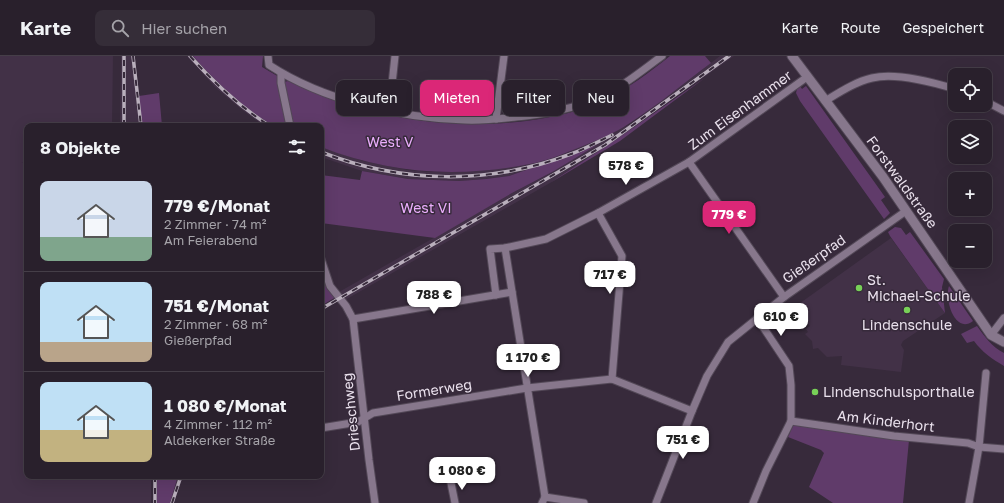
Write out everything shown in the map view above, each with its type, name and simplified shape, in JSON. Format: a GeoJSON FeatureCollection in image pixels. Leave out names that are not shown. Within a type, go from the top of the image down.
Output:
{"type":"FeatureCollection","features":[{"type":"Feature","properties":{"kind":"street"},"geometry":{"type":"LineString","coordinates":[[268,56],[270,65],[281,73],[323,92],[336,96]]}},
{"type":"Feature","properties":{"kind":"street"},"geometry":{"type":"LineString","coordinates":[[392,80],[395,56]]}},
{"type":"Feature","properties":{"kind":"street"},"geometry":{"type":"LineString","coordinates":[[496,119],[504,56]]}},
{"type":"Feature","properties":{"kind":"street"},"geometry":{"type":"LineString","coordinates":[[412,114],[465,120],[496,119],[548,113],[572,108],[595,100],[621,86],[662,56]]}},
{"type":"Feature","properties":{"kind":"street","name":"Forstwaldstraße"},"geometry":{"type":"LineString","coordinates":[[792,56],[883,177],[991,335],[1004,342]]}},
{"type":"Feature","properties":{"kind":"street"},"geometry":{"type":"LineString","coordinates":[[281,73],[281,83],[289,123]]}},
{"type":"Feature","properties":{"kind":"street","name":"Zum Eisenhammer"},"geometry":{"type":"LineString","coordinates":[[496,295],[490,249],[505,248],[546,239],[598,213],[689,162],[807,77]]}},
{"type":"Feature","properties":{"kind":"street"},"geometry":{"type":"LineString","coordinates":[[825,101],[850,86],[874,78],[901,77],[933,82],[948,87]]}},
{"type":"Feature","properties":{"kind":"street"},"geometry":{"type":"LineString","coordinates":[[992,105],[1004,111]]}},
{"type":"Feature","properties":{"kind":"street"},"geometry":{"type":"LineString","coordinates":[[689,162],[784,297]]}},
{"type":"Feature","properties":{"kind":"street","name":"Gießerpfad"},"geometry":{"type":"LineString","coordinates":[[656,503],[707,376],[728,342],[784,297],[906,211]]}},
{"type":"Feature","properties":{"kind":"street"},"geometry":{"type":"LineString","coordinates":[[598,213],[622,256],[612,379]]}},
{"type":"Feature","properties":{"kind":"street"},"geometry":{"type":"LineString","coordinates":[[505,248],[528,388],[543,500],[584,503]]}},
{"type":"Feature","properties":{"kind":"street"},"geometry":{"type":"LineString","coordinates":[[324,267],[330,286],[346,306],[353,319],[512,292]]}},
{"type":"Feature","properties":{"kind":"street"},"geometry":{"type":"LineString","coordinates":[[753,503],[766,471],[791,421],[791,385],[788,366],[757,318]]}},
{"type":"Feature","properties":{"kind":"street"},"geometry":{"type":"LineString","coordinates":[[991,335],[1004,318]]}},
{"type":"Feature","properties":{"kind":"street","name":"Drieschweg"},"geometry":{"type":"LineString","coordinates":[[353,319],[375,503]]}},
{"type":"Feature","properties":{"kind":"street"},"geometry":{"type":"LineString","coordinates":[[969,503],[979,447],[986,372]]}},
{"type":"Feature","properties":{"kind":"street","name":"Formerweg"},"geometry":{"type":"LineString","coordinates":[[324,428],[358,422],[373,413],[528,388],[612,379],[692,411]]}},
{"type":"Feature","properties":{"kind":"street","name":"Am Kinderhort"},"geometry":{"type":"LineString","coordinates":[[791,421],[894,436],[968,443],[979,447],[1004,449]]}},
{"type":"Feature","properties":{"kind":"street"},"geometry":{"type":"LineString","coordinates":[[451,483],[455,503]]}},
{"type":"Feature","properties":{"kind":"shaded area"},"geometry":{"type":"Polygon","coordinates":[[[0,56],[113,56],[112,123],[24,123],[24,162],[21,163],[24,163],[24,479],[151,479],[151,503],[0,503],[0,56]]]}},
{"type":"Feature","properties":{"kind":"shaded area"},"geometry":{"type":"Polygon","coordinates":[[[121,56],[134,56],[142,123],[120,123],[121,56]]]}},
{"type":"Feature","properties":{"kind":"shaded area"},"geometry":{"type":"Polygon","coordinates":[[[187,56],[193,56],[234,96],[261,118],[271,123],[260,123],[215,87],[187,56]]]}},
{"type":"Feature","properties":{"kind":"shaded area"},"geometry":{"type":"Polygon","coordinates":[[[720,56],[734,56],[618,138],[550,183],[345,300],[339,292],[512,193],[554,171],[595,146],[509,176],[459,181],[408,179],[362,171],[324,158],[324,148],[363,161],[408,170],[458,172],[530,164],[595,141],[630,124],[720,56]]]}},
{"type":"Feature","properties":{"kind":"shaded area"},"geometry":{"type":"Polygon","coordinates":[[[891,238],[945,313],[903,341],[901,345],[904,350],[901,372],[841,365],[842,356],[827,357],[818,348],[813,349],[812,341],[805,334],[808,332],[806,329],[810,326],[796,306],[891,238]]]}},
{"type":"Feature","properties":{"kind":"shaded area"},"geometry":{"type":"Polygon","coordinates":[[[177,479],[182,479],[174,503],[170,503],[177,479]]]}},
{"type":"Feature","properties":{"kind":"green space"},"geometry":{"type":"Polygon","coordinates":[[[193,56],[263,56],[262,67],[279,77],[287,123],[270,123],[266,121],[244,105],[209,74],[193,56]]]}},
{"type":"Feature","properties":{"kind":"green space","name":"West V"},"geometry":{"type":"Polygon","coordinates":[[[670,56],[705,56],[711,63],[624,127],[592,143],[530,164],[476,171],[450,172],[398,168],[372,163],[324,148],[324,123],[291,123],[284,82],[288,81],[336,100],[336,116],[394,116],[434,122],[465,124],[495,124],[526,121],[565,116],[565,114],[573,112],[573,116],[629,116],[630,85],[670,56]]]}},
{"type":"Feature","properties":{"kind":"green space"},"geometry":{"type":"Polygon","coordinates":[[[706,77],[620,141],[550,183],[618,138],[706,77]]]}},
{"type":"Feature","properties":{"kind":"green space"},"geometry":{"type":"Polygon","coordinates":[[[800,86],[802,89],[806,86],[885,197],[881,200],[890,213],[884,219],[800,101],[796,93],[800,86]]]}},
{"type":"Feature","properties":{"kind":"green space"},"geometry":{"type":"Polygon","coordinates":[[[159,93],[162,123],[142,123],[139,96],[159,93]]]}},
{"type":"Feature","properties":{"kind":"green space","name":"West VI"},"geometry":{"type":"Polygon","coordinates":[[[597,145],[435,238],[324,223],[324,175],[360,180],[362,171],[408,179],[459,181],[509,176],[597,145]]]}},
{"type":"Feature","properties":{"kind":"green space"},"geometry":{"type":"Polygon","coordinates":[[[895,227],[901,228],[906,235],[910,232],[944,279],[942,287],[945,313],[890,236],[888,232],[895,227]]]}},
{"type":"Feature","properties":{"kind":"green space"},"geometry":{"type":"Polygon","coordinates":[[[324,275],[336,297],[324,304],[324,275]]]}},
{"type":"Feature","properties":{"kind":"green space"},"geometry":{"type":"Polygon","coordinates":[[[949,286],[973,321],[967,324],[956,320],[952,314],[948,299],[949,286]]]}},
{"type":"Feature","properties":{"kind":"green space"},"geometry":{"type":"Polygon","coordinates":[[[977,326],[992,344],[1004,353],[1004,366],[980,349],[974,341],[967,343],[961,334],[977,326]]]}},
{"type":"Feature","properties":{"kind":"green space"},"geometry":{"type":"Polygon","coordinates":[[[793,426],[909,440],[903,503],[833,503],[809,487],[824,453],[821,450],[788,437],[793,426]]]}},
{"type":"Feature","properties":{"kind":"green space"},"geometry":{"type":"Polygon","coordinates":[[[157,479],[177,479],[170,503],[157,503],[157,479]]]}},
{"type":"Feature","properties":{"kind":"railway"},"geometry":{"type":"LineString","coordinates":[[124,56],[124,123]]}},
{"type":"Feature","properties":{"kind":"railway"},"geometry":{"type":"LineString","coordinates":[[133,56],[141,123]]}},
{"type":"Feature","properties":{"kind":"railway"},"geometry":{"type":"LineString","coordinates":[[190,56],[208,76],[228,94],[248,111],[266,123]]}},
{"type":"Feature","properties":{"kind":"railway"},"geometry":{"type":"LineString","coordinates":[[324,307],[605,145],[729,56]]}},
{"type":"Feature","properties":{"kind":"railway"},"geometry":{"type":"LineString","coordinates":[[324,153],[352,163],[414,175],[446,177],[478,175],[509,171],[540,164],[576,152],[612,135]]}},
{"type":"Feature","properties":{"kind":"railway"},"geometry":{"type":"LineString","coordinates":[[155,479],[155,503]]}},
{"type":"Feature","properties":{"kind":"railway"},"geometry":{"type":"LineString","coordinates":[[172,503],[180,479]]}},
{"type":"Feature","properties":{"kind":"place","name":"St. Michael-Schule"},"geometry":{"type":"Point","coordinates":[859,288]}},
{"type":"Feature","properties":{"kind":"place","name":"Lindenschule"},"geometry":{"type":"Point","coordinates":[907,310]}},
{"type":"Feature","properties":{"kind":"place","name":"Lindenschulsporthalle"},"geometry":{"type":"Point","coordinates":[815,392]}}]}
